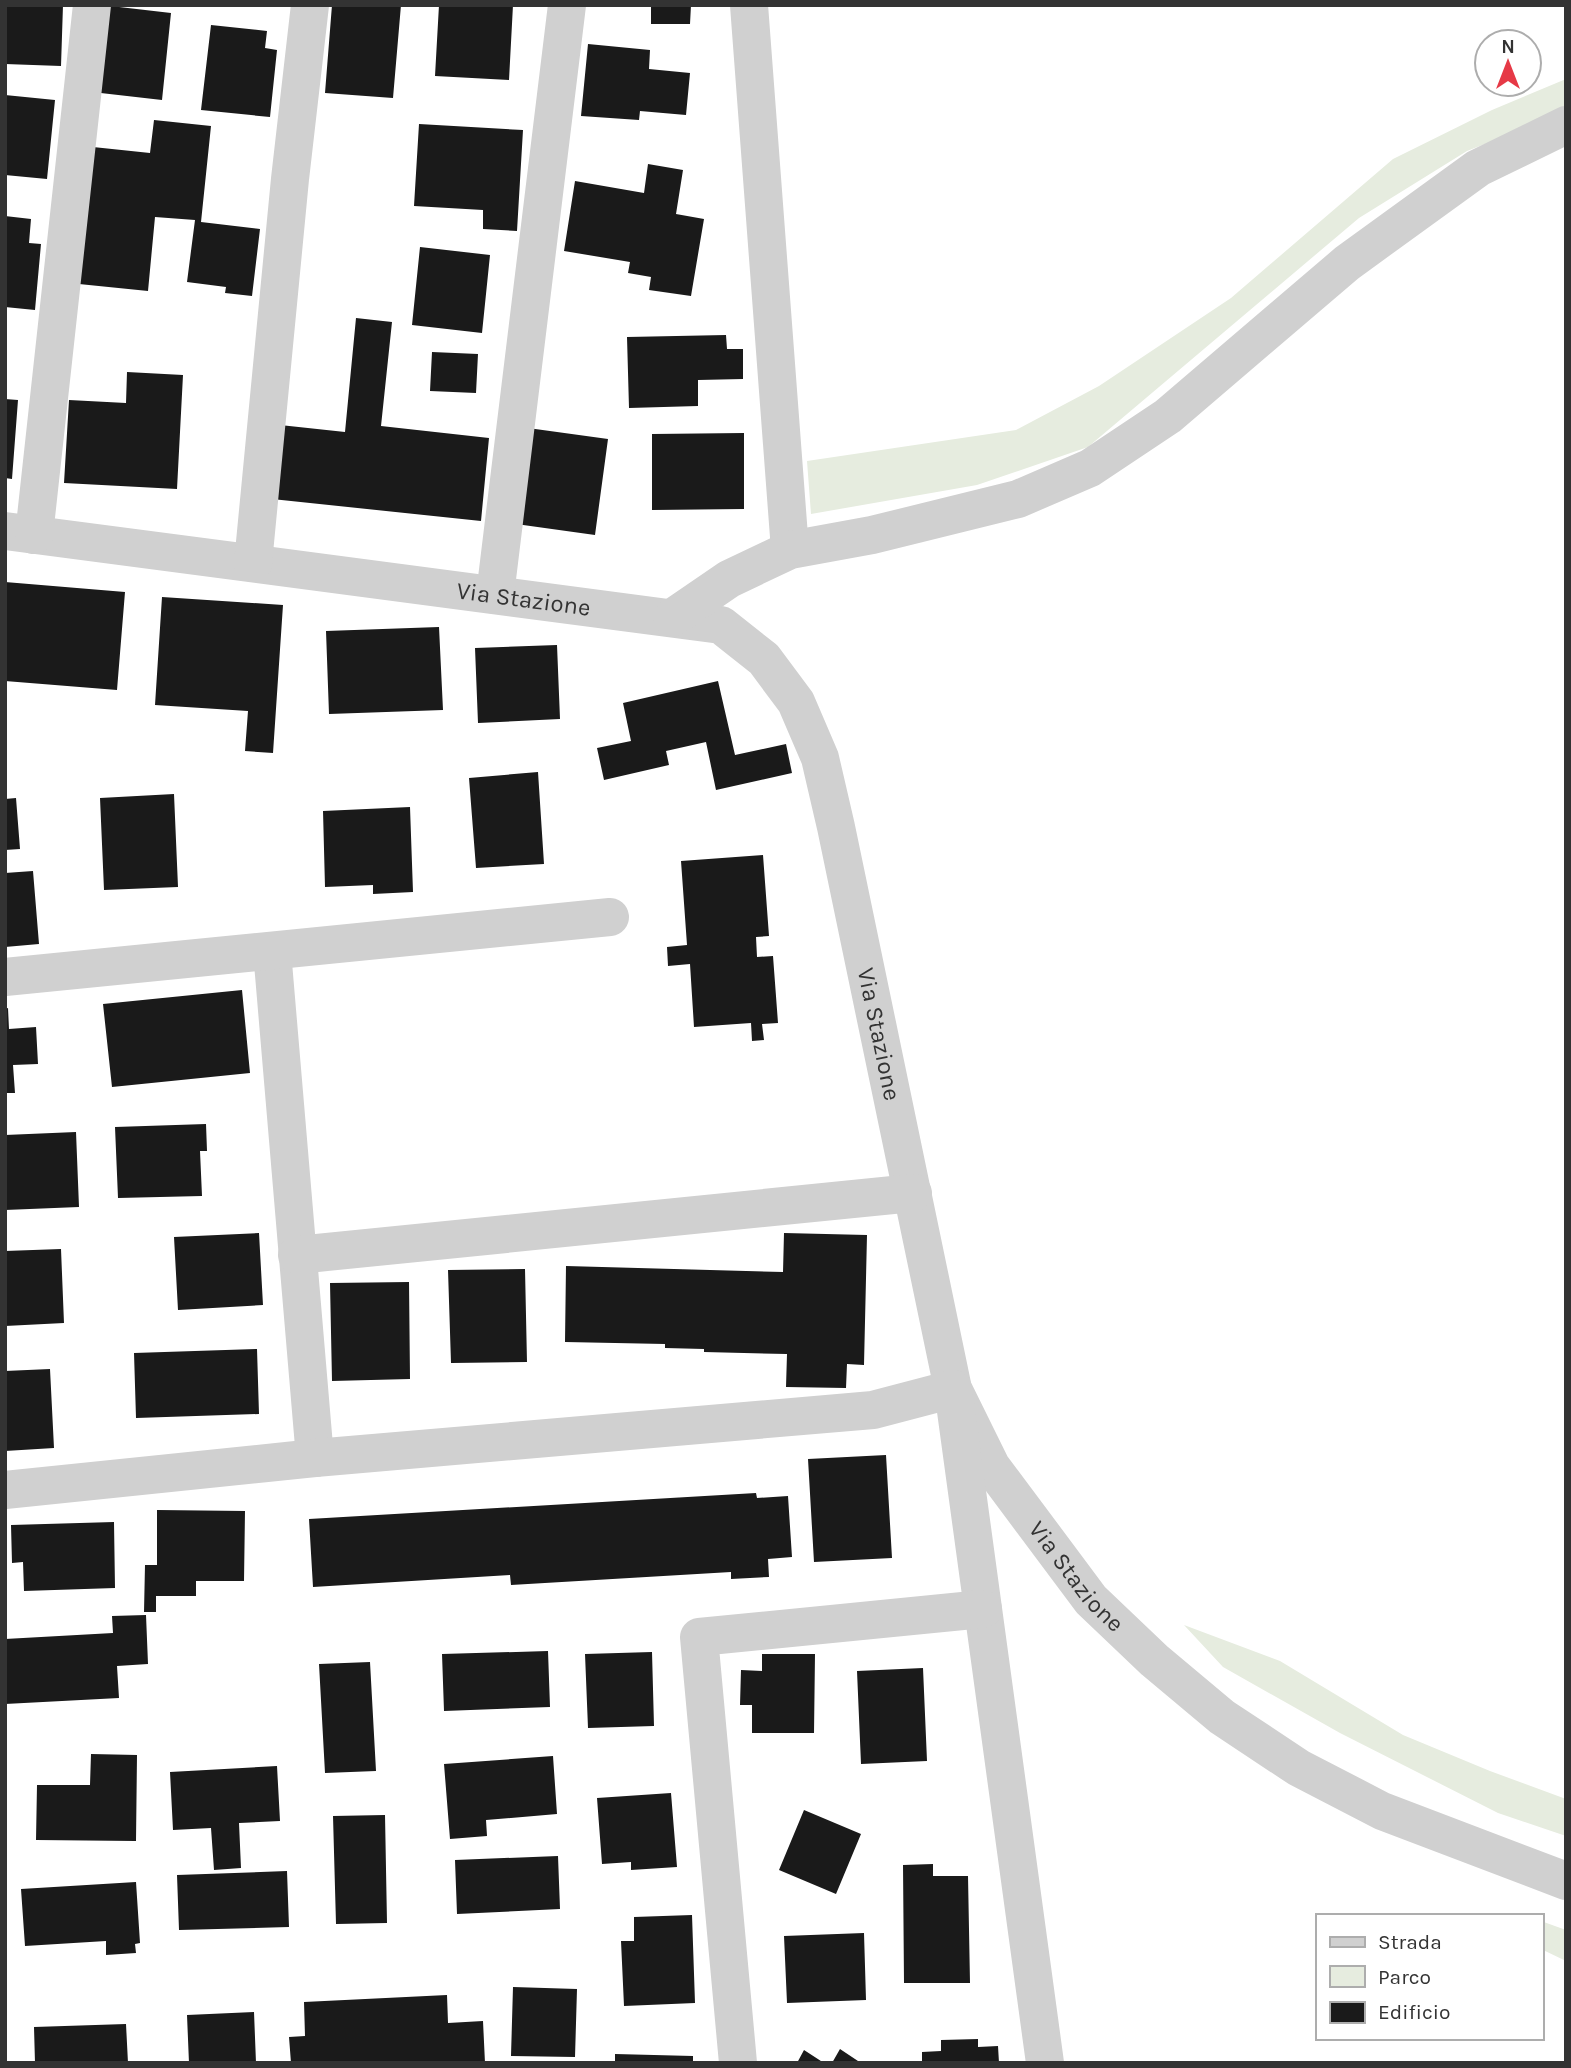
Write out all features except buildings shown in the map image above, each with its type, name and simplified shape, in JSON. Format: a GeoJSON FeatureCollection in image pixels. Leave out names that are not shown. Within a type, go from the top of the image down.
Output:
{"type":"FeatureCollection","features":[{"type":"Feature","properties":{"kind":"street"},"geometry":{"type":"LineString","coordinates":[[20,533],[92,5]]}},
{"type":"Feature","properties":{"kind":"street"},"geometry":{"type":"LineString","coordinates":[[253,564],[290,179],[310,5]]}},
{"type":"Feature","properties":{"kind":"street"},"geometry":{"type":"LineString","coordinates":[[495,595],[567,5]]}},
{"type":"Feature","properties":{"kind":"street"},"geometry":{"type":"LineString","coordinates":[[749,5],[790,550]]}},
{"type":"Feature","properties":{"kind":"street"},"geometry":{"type":"LineString","coordinates":[[672,618],[729,579],[790,550],[872,535],[1018,499],[1090,468],[1168,416],[1347,263],[1478,168],[1566,125]]}},
{"type":"Feature","properties":{"kind":"street","name":"Via Stazione"},"geometry":{"type":"LineString","coordinates":[[20,533],[721,625],[764,659],[796,702],[820,758],[953,1389],[991,1466],[1091,1600],[1154,1660],[1222,1717],[1299,1768],[1382,1811],[1566,1881]]}},
{"type":"Feature","properties":{"kind":"street"},"geometry":{"type":"LineString","coordinates":[[5,977],[610,917]]}},
{"type":"Feature","properties":{"kind":"street"},"geometry":{"type":"LineString","coordinates":[[272,951],[315,1458]]}},
{"type":"Feature","properties":{"kind":"street"},"geometry":{"type":"LineString","coordinates":[[297,1255],[913,1193]]}},
{"type":"Feature","properties":{"kind":"street"},"geometry":{"type":"LineString","coordinates":[[5,1490],[315,1458],[873,1410],[953,1389],[1045,2063]]}},
{"type":"Feature","properties":{"kind":"street"},"geometry":{"type":"LineString","coordinates":[[738,2063],[699,1637],[983,1609]]}},
{"type":"Feature","properties":{"kind":"green space"},"geometry":{"type":"Polygon","coordinates":[[[1566,79],[1566,112],[1467,151],[1359,218],[1088,447],[977,485],[811,514],[807,461],[1016,430],[1099,386],[1231,298],[1393,159],[1521,98],[1543,98],[1543,89],[1566,79]]]}},
{"type":"Feature","properties":{"kind":"green space"},"geometry":{"type":"Polygon","coordinates":[[[1184,1625],[1280,1661],[1403,1735],[1566,1799],[1566,1836],[1498,1813],[1340,1733],[1223,1667],[1184,1625]]]}},
{"type":"Feature","properties":{"kind":"green space"},"geometry":{"type":"Polygon","coordinates":[[[1543,1922],[1566,1930],[1566,1961],[1543,1950],[1543,1922]]]}}]}
